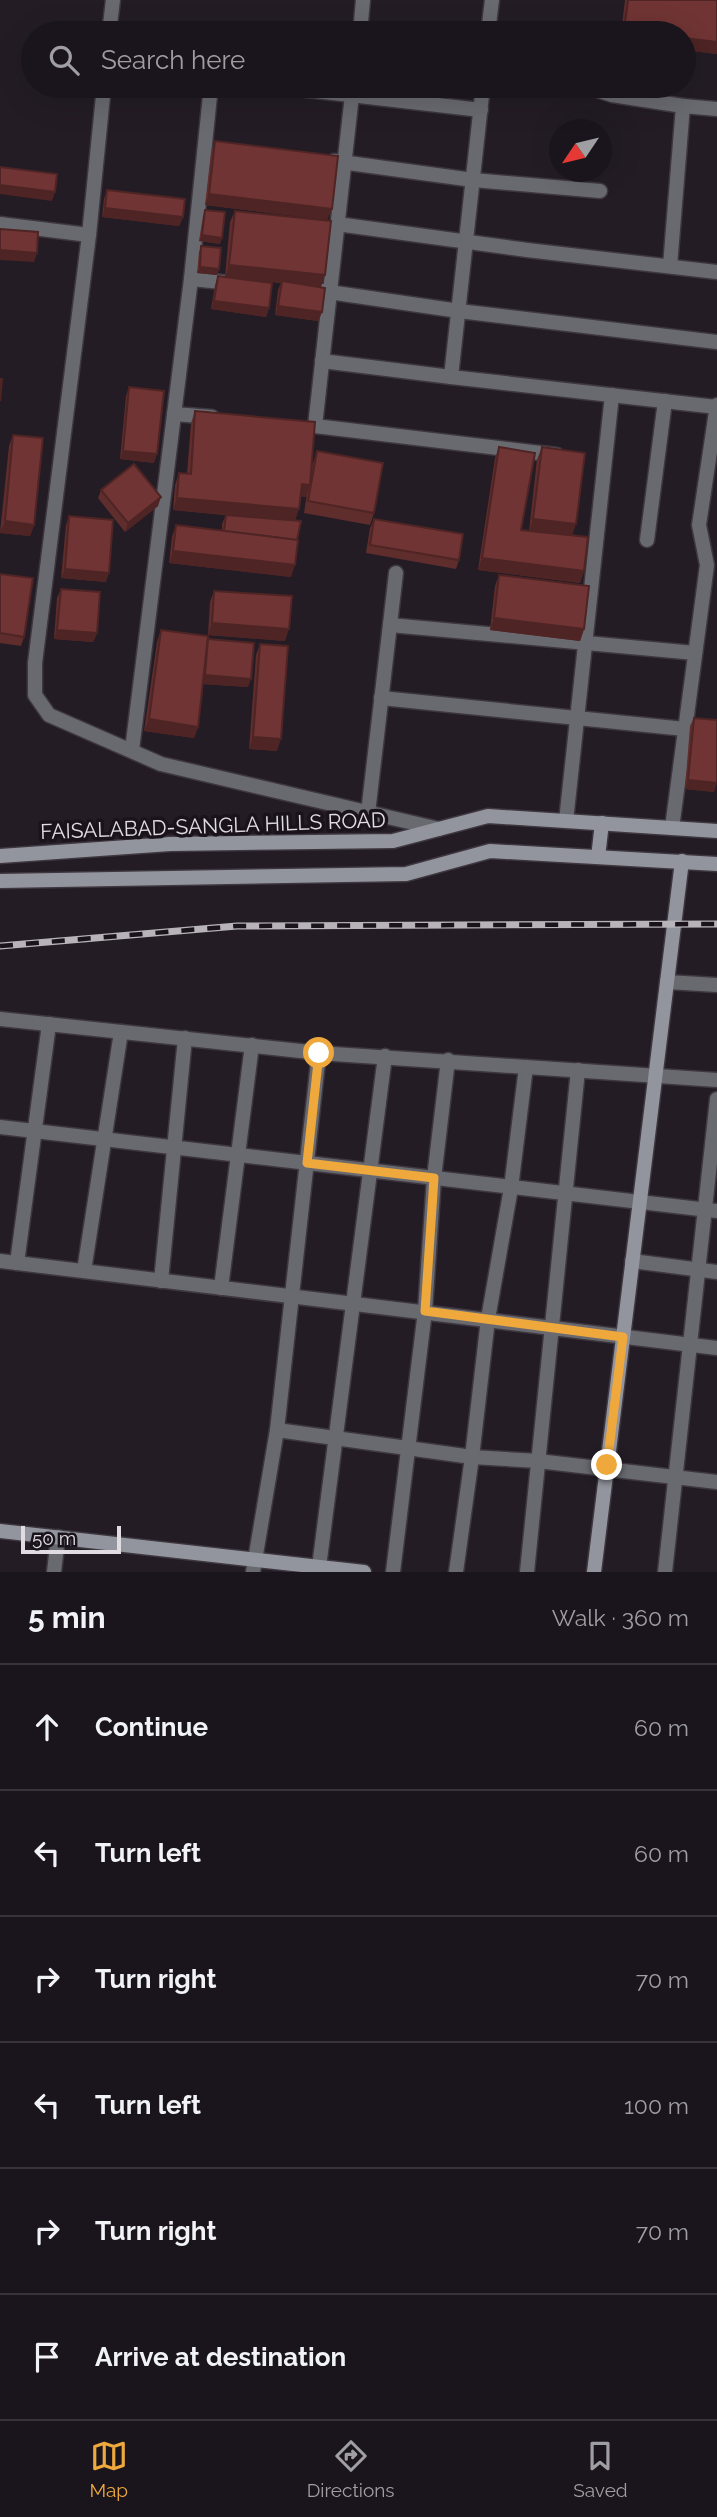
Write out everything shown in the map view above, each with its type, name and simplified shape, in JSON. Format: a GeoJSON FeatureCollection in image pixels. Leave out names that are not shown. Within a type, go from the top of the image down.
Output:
{"type":"FeatureCollection","features":[{"type":"Feature","properties":{"kind":"main road","name":"FAISALABAD-SANGLA HILLS ROAD"},"geometry":{"type":"LineString","coordinates":[[0,856],[170,844],[393,841],[488,816],[717,831]]}},
{"type":"Feature","properties":{"kind":"main road"},"geometry":{"type":"LineString","coordinates":[[598,856],[601,823]]}},
{"type":"Feature","properties":{"kind":"main road"},"geometry":{"type":"LineString","coordinates":[[0,881],[406,874],[490,851],[717,864]]}},
{"type":"Feature","properties":{"kind":"main road"},"geometry":{"type":"LineString","coordinates":[[594,1572],[682,861]]}},
{"type":"Feature","properties":{"kind":"main road"},"geometry":{"type":"LineString","coordinates":[[0,1531],[58,1537],[254,1567],[319,1567],[364,1572]]}},
{"type":"Feature","properties":{"kind":"street"},"geometry":{"type":"LineString","coordinates":[[110,21],[113,0]]}},
{"type":"Feature","properties":{"kind":"street"},"geometry":{"type":"LineString","coordinates":[[361,21],[363,0]]}},
{"type":"Feature","properties":{"kind":"street"},"geometry":{"type":"LineString","coordinates":[[489,21],[492,0]]}},
{"type":"Feature","properties":{"kind":"street"},"geometry":{"type":"LineString","coordinates":[[103,98],[89,235],[35,663],[35,695],[49,715],[161,764],[439,829]]}},
{"type":"Feature","properties":{"kind":"street"},"geometry":{"type":"LineString","coordinates":[[132,750],[191,279],[212,147],[211,98]]}},
{"type":"Feature","properties":{"kind":"street"},"geometry":{"type":"LineString","coordinates":[[351,98],[322,360],[308,425],[569,457]]}},
{"type":"Feature","properties":{"kind":"street"},"geometry":{"type":"LineString","coordinates":[[404,98],[481,110]]}},
{"type":"Feature","properties":{"kind":"street"},"geometry":{"type":"LineString","coordinates":[[451,377],[482,98]]}},
{"type":"Feature","properties":{"kind":"street"},"geometry":{"type":"LineString","coordinates":[[631,98],[717,109]]}},
{"type":"Feature","properties":{"kind":"street"},"geometry":{"type":"LineString","coordinates":[[670,266],[683,106]]}},
{"type":"Feature","properties":{"kind":"street"},"geometry":{"type":"LineString","coordinates":[[316,159],[473,180],[600,191]]}},
{"type":"Feature","properties":{"kind":"street"},"geometry":{"type":"LineString","coordinates":[[0,224],[89,235]]}},
{"type":"Feature","properties":{"kind":"street"},"geometry":{"type":"LineString","coordinates":[[337,224],[717,272]]}},
{"type":"Feature","properties":{"kind":"street"},"geometry":{"type":"LineString","coordinates":[[191,279],[246,284]]}},
{"type":"Feature","properties":{"kind":"street"},"geometry":{"type":"LineString","coordinates":[[301,289],[717,342]]}},
{"type":"Feature","properties":{"kind":"street"},"geometry":{"type":"LineString","coordinates":[[322,360],[717,406],[699,525],[707,565],[672,828]]}},
{"type":"Feature","properties":{"kind":"street"},"geometry":{"type":"LineString","coordinates":[[566,821],[612,395]]}},
{"type":"Feature","properties":{"kind":"street"},"geometry":{"type":"LineString","coordinates":[[647,540],[665,401]]}},
{"type":"Feature","properties":{"kind":"street"},"geometry":{"type":"LineString","coordinates":[[174,414],[225,418]]}},
{"type":"Feature","properties":{"kind":"street"},"geometry":{"type":"LineString","coordinates":[[368,813],[396,573]]}},
{"type":"Feature","properties":{"kind":"street"},"geometry":{"type":"LineString","coordinates":[[390,625],[695,653]]}},
{"type":"Feature","properties":{"kind":"street"},"geometry":{"type":"LineString","coordinates":[[382,698],[685,729]]}},
{"type":"Feature","properties":{"kind":"street"},"geometry":{"type":"LineString","coordinates":[[667,982],[717,985]]}},
{"type":"Feature","properties":{"kind":"street"},"geometry":{"type":"LineString","coordinates":[[0,1018],[319,1053],[717,1080]]}},
{"type":"Feature","properties":{"kind":"street"},"geometry":{"type":"LineString","coordinates":[[17,1263],[49,1024]]}},
{"type":"Feature","properties":{"kind":"street"},"geometry":{"type":"LineString","coordinates":[[84,1271],[121,1032]]}},
{"type":"Feature","properties":{"kind":"street"},"geometry":{"type":"LineString","coordinates":[[161,1281],[185,1038]]}},
{"type":"Feature","properties":{"kind":"street"},"geometry":{"type":"LineString","coordinates":[[221,1288],[252,1045]]}},
{"type":"Feature","properties":{"kind":"street"},"geometry":{"type":"LineString","coordinates":[[254,1567],[277,1430],[319,1053]]}},
{"type":"Feature","properties":{"kind":"street"},"geometry":{"type":"LineString","coordinates":[[319,1567],[385,1056]]}},
{"type":"Feature","properties":{"kind":"street"},"geometry":{"type":"LineString","coordinates":[[393,1572],[425,1311],[434,1178],[449,1060]]}},
{"type":"Feature","properties":{"kind":"street"},"geometry":{"type":"LineString","coordinates":[[456,1572],[488,1319],[511,1188],[526,1067]]}},
{"type":"Feature","properties":{"kind":"street"},"geometry":{"type":"LineString","coordinates":[[527,1572],[578,1070]]}},
{"type":"Feature","properties":{"kind":"street"},"geometry":{"type":"LineString","coordinates":[[665,1572],[698,1269],[711,1211],[717,1099]]}},
{"type":"Feature","properties":{"kind":"street"},"geometry":{"type":"LineString","coordinates":[[0,1127],[711,1211]]}},
{"type":"Feature","properties":{"kind":"street"},"geometry":{"type":"LineString","coordinates":[[0,1261],[717,1348]]}},
{"type":"Feature","properties":{"kind":"street"},"geometry":{"type":"LineString","coordinates":[[632,1261],[717,1272]]}},
{"type":"Feature","properties":{"kind":"street"},"geometry":{"type":"LineString","coordinates":[[277,1430],[472,1457],[538,1461],[717,1482]]}},
{"type":"Feature","properties":{"kind":"street"},"geometry":{"type":"LineString","coordinates":[[54,1572],[58,1537]]}},
{"type":"Feature","properties":{"kind":"building"},"geometry":{"type":"Polygon","coordinates":[[[628,0],[717,0],[717,42],[696,39],[696,21],[625,21],[628,0]]]}},
{"type":"Feature","properties":{"kind":"building"},"geometry":{"type":"Polygon","coordinates":[[[215,141],[338,156],[332,209],[209,194],[215,141]]]}},
{"type":"Feature","properties":{"kind":"building"},"geometry":{"type":"Polygon","coordinates":[[[0,167],[57,174],[55,192],[0,185],[0,167]]]}},
{"type":"Feature","properties":{"kind":"building"},"geometry":{"type":"Polygon","coordinates":[[[107,190],[185,199],[183,217],[105,208],[107,190]]]}},
{"type":"Feature","properties":{"kind":"building"},"geometry":{"type":"Polygon","coordinates":[[[205,210],[225,212],[222,238],[202,235],[205,210]]]}},
{"type":"Feature","properties":{"kind":"building"},"geometry":{"type":"Polygon","coordinates":[[[235,211],[331,221],[325,275],[229,265],[235,211]]]}},
{"type":"Feature","properties":{"kind":"building"},"geometry":{"type":"Polygon","coordinates":[[[0,229],[38,232],[37,253],[0,250],[0,229]]]}},
{"type":"Feature","properties":{"kind":"building"},"geometry":{"type":"Polygon","coordinates":[[[201,246],[221,248],[219,269],[200,267],[201,246]]]}},
{"type":"Feature","properties":{"kind":"building"},"geometry":{"type":"Polygon","coordinates":[[[218,276],[272,283],[269,308],[214,301],[218,276]]]}},
{"type":"Feature","properties":{"kind":"building"},"geometry":{"type":"Polygon","coordinates":[[[282,281],[325,288],[322,312],[278,306],[282,281]]]}},
{"type":"Feature","properties":{"kind":"building"},"geometry":{"type":"Polygon","coordinates":[[[129,387],[164,391],[157,454],[123,451],[129,387]]]}},
{"type":"Feature","properties":{"kind":"building"},"geometry":{"type":"Polygon","coordinates":[[[195,411],[315,422],[310,485],[302,484],[299,509],[177,498],[179,473],[191,474],[195,411]]]}},
{"type":"Feature","properties":{"kind":"building"},"geometry":{"type":"Polygon","coordinates":[[[13,435],[43,438],[34,525],[5,521],[13,435]]]}},
{"type":"Feature","properties":{"kind":"building"},"geometry":{"type":"Polygon","coordinates":[[[499,447],[535,453],[521,530],[588,537],[584,571],[482,558],[499,447]]]}},
{"type":"Feature","properties":{"kind":"building"},"geometry":{"type":"Polygon","coordinates":[[[542,447],[585,453],[576,524],[533,519],[542,447]]]}},
{"type":"Feature","properties":{"kind":"building"},"geometry":{"type":"Polygon","coordinates":[[[317,451],[383,463],[374,513],[308,501],[317,451]]]}},
{"type":"Feature","properties":{"kind":"building"},"geometry":{"type":"Polygon","coordinates":[[[134,464],[161,497],[128,523],[101,490],[134,464]]]}},
{"type":"Feature","properties":{"kind":"building"},"geometry":{"type":"Polygon","coordinates":[[[226,515],[301,521],[297,540],[224,531],[226,515]]]}},
{"type":"Feature","properties":{"kind":"building"},"geometry":{"type":"Polygon","coordinates":[[[69,516],[113,520],[109,573],[65,569],[69,516]]]}},
{"type":"Feature","properties":{"kind":"building"},"geometry":{"type":"Polygon","coordinates":[[[374,519],[463,534],[459,560],[370,545],[374,519]]]}},
{"type":"Feature","properties":{"kind":"building"},"geometry":{"type":"Polygon","coordinates":[[[176,525],[298,540],[295,565],[173,551],[176,525]]]}},
{"type":"Feature","properties":{"kind":"building"},"geometry":{"type":"Polygon","coordinates":[[[0,574],[33,578],[24,637],[0,633],[0,574]]]}},
{"type":"Feature","properties":{"kind":"building"},"geometry":{"type":"Polygon","coordinates":[[[499,575],[589,586],[584,629],[494,618],[499,575]]]}},
{"type":"Feature","properties":{"kind":"building"},"geometry":{"type":"Polygon","coordinates":[[[61,589],[100,592],[97,633],[57,630],[61,589]]]}},
{"type":"Feature","properties":{"kind":"building"},"geometry":{"type":"Polygon","coordinates":[[[214,591],[292,596],[289,629],[212,623],[214,591]]]}},
{"type":"Feature","properties":{"kind":"building"},"geometry":{"type":"Polygon","coordinates":[[[161,630],[208,636],[198,727],[149,719],[161,630]]]}},
{"type":"Feature","properties":{"kind":"building"},"geometry":{"type":"Polygon","coordinates":[[[208,639],[254,643],[251,679],[205,675],[208,639]]]}},
{"type":"Feature","properties":{"kind":"building"},"geometry":{"type":"Polygon","coordinates":[[[260,644],[288,646],[281,739],[253,737],[260,644]]]}},
{"type":"Feature","properties":{"kind":"building"},"geometry":{"type":"Polygon","coordinates":[[[694,718],[717,720],[717,783],[688,780],[694,718]]]}},
{"type":"Feature","properties":{"kind":"railway"},"geometry":{"type":"LineString","coordinates":[[0,946],[237,926],[717,924]]}},
{"type":"Feature","properties":{"kind":"route"},"geometry":{"type":"LineString","coordinates":[[319,1053],[307,1163],[434,1178],[425,1311],[623,1337],[607,1465]]}}]}
